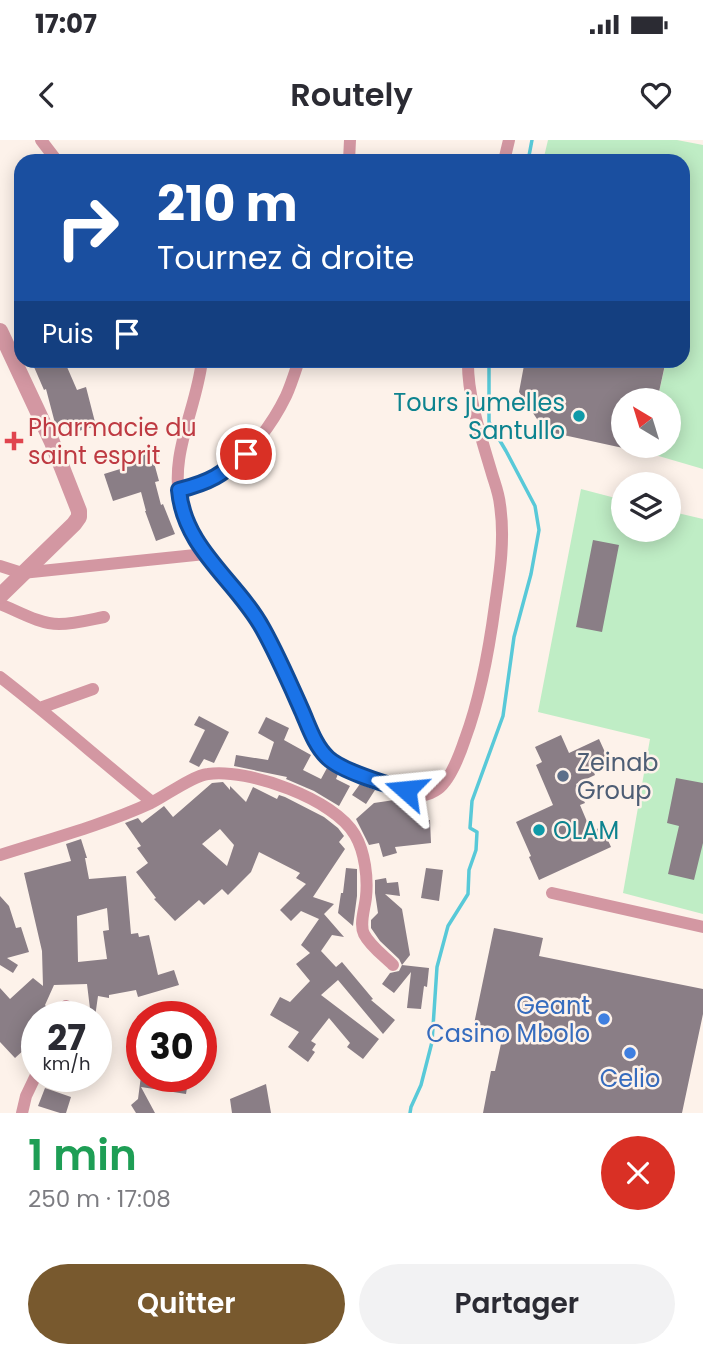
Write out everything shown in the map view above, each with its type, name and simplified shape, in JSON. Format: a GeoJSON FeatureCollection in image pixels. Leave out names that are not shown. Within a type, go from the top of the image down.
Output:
{"type":"FeatureCollection","features":[{"type":"Feature","properties":{"kind":"street"},"geometry":{"type":"LineString","coordinates":[[41,140],[52,154]]}},
{"type":"Feature","properties":{"kind":"street"},"geometry":{"type":"LineString","coordinates":[[0,331],[14,361]]}},
{"type":"Feature","properties":{"kind":"street"},"geometry":{"type":"LineString","coordinates":[[0,596],[79,517],[52,442],[17,368]]}},
{"type":"Feature","properties":{"kind":"street"},"geometry":{"type":"LineString","coordinates":[[201,368],[179,463],[180,502],[185,517],[205,554],[257,619],[320,748],[328,759],[388,785],[425,795],[437,790],[448,779],[465,739],[491,634],[502,549],[500,505],[473,400],[468,368]]}},
{"type":"Feature","properties":{"kind":"street"},"geometry":{"type":"LineString","coordinates":[[179,490],[204,483],[224,473],[246,454],[277,413],[287,395],[296,368]]}},
{"type":"Feature","properties":{"kind":"street"},"geometry":{"type":"LineString","coordinates":[[0,566],[22,573],[205,554]]}},
{"type":"Feature","properties":{"kind":"street"},"geometry":{"type":"LineString","coordinates":[[0,604],[56,624],[104,617]]}},
{"type":"Feature","properties":{"kind":"street"},"geometry":{"type":"LineString","coordinates":[[0,677],[152,802]]}},
{"type":"Feature","properties":{"kind":"street"},"geometry":{"type":"LineString","coordinates":[[40,708],[93,689]]}},
{"type":"Feature","properties":{"kind":"street"},"geometry":{"type":"LineString","coordinates":[[0,855],[110,819],[152,802],[199,776],[222,774],[274,783],[326,806],[350,828],[363,857],[366,893],[362,928],[364,934],[393,965]]}},
{"type":"Feature","properties":{"kind":"street"},"geometry":{"type":"LineString","coordinates":[[552,893],[703,927]]}},
{"type":"Feature","properties":{"kind":"street"},"geometry":{"type":"LineString","coordinates":[[22,1113],[28,1092]]}},
{"type":"Feature","properties":{"kind":"green space"},"geometry":{"type":"Polygon","coordinates":[[[548,140],[677,140],[703,145],[703,469],[665,458],[681,458],[681,388],[660,388],[664,368],[690,368],[690,154],[545,154],[548,140]]]}},
{"type":"Feature","properties":{"kind":"green space"},"geometry":{"type":"Polygon","coordinates":[[[581,489],[611,497],[611,542],[681,542],[681,514],[703,519],[703,914],[623,893],[650,739],[538,712],[581,489]]]}},
{"type":"Feature","properties":{"kind":"building"},"geometry":{"type":"Polygon","coordinates":[[[34,368],[67,368],[77,390],[86,387],[96,426],[68,434],[66,424],[56,427],[46,389],[44,390],[34,368]]]}},
{"type":"Feature","properties":{"kind":"building","name":"Tours jumelles Santullo"},"geometry":{"type":"Polygon","coordinates":[[[524,368],[664,368],[660,388],[611,388],[611,445],[545,431],[519,392],[524,368]]]}},
{"type":"Feature","properties":{"kind":"building"},"geometry":{"type":"Polygon","coordinates":[[[156,446],[159,457],[153,459],[159,481],[155,482],[161,505],[163,504],[175,534],[156,541],[141,492],[113,501],[104,474],[133,465],[130,454],[156,446]]]}},
{"type":"Feature","properties":{"kind":"building"},"geometry":{"type":"Polygon","coordinates":[[[593,540],[619,545],[602,632],[576,627],[593,540]]]}},
{"type":"Feature","properties":{"kind":"building"},"geometry":{"type":"Polygon","coordinates":[[[199,716],[229,732],[214,763],[204,759],[199,767],[189,762],[205,730],[194,725],[199,716]]]}},
{"type":"Feature","properties":{"kind":"building"},"geometry":{"type":"Polygon","coordinates":[[[266,717],[289,728],[284,740],[311,755],[303,770],[321,779],[327,768],[338,774],[336,779],[350,786],[339,806],[286,779],[287,777],[234,766],[236,755],[268,760],[274,742],[258,733],[266,717]]]}},
{"type":"Feature","properties":{"kind":"building"},"geometry":{"type":"Polygon","coordinates":[[[561,735],[569,753],[599,739],[609,761],[592,768],[595,775],[576,784],[585,803],[580,805],[591,831],[602,827],[611,847],[539,880],[516,822],[553,805],[536,765],[542,762],[535,747],[561,735]]]}},
{"type":"Feature","properties":{"kind":"building"},"geometry":{"type":"Polygon","coordinates":[[[676,778],[703,783],[703,843],[694,880],[668,874],[679,826],[667,823],[676,778]]]}},
{"type":"Feature","properties":{"kind":"building"},"geometry":{"type":"Polygon","coordinates":[[[223,782],[246,802],[253,787],[277,799],[279,795],[285,797],[324,817],[344,836],[339,842],[345,849],[313,897],[334,904],[324,914],[344,937],[332,935],[321,951],[336,967],[342,962],[373,999],[371,1000],[395,1020],[383,1034],[338,980],[321,995],[379,1039],[363,1059],[347,1047],[350,1043],[329,1018],[311,1041],[316,1044],[312,1050],[315,1052],[308,1062],[288,1047],[299,1032],[270,1015],[280,997],[290,1002],[310,981],[296,964],[310,953],[301,945],[319,919],[301,911],[291,921],[280,910],[306,884],[296,878],[300,873],[259,852],[251,872],[228,895],[222,889],[204,905],[199,900],[175,921],[154,899],[156,898],[136,872],[148,863],[137,848],[141,846],[125,823],[138,818],[142,823],[164,806],[173,817],[212,783],[223,782]],[[220,829],[202,844],[227,866],[234,845],[220,829]]]}},
{"type":"Feature","properties":{"kind":"building"},"geometry":{"type":"Polygon","coordinates":[[[360,784],[375,790],[366,804],[352,795],[360,784]]]}},
{"type":"Feature","properties":{"kind":"building"},"geometry":{"type":"Polygon","coordinates":[[[401,799],[422,806],[430,820],[431,843],[395,847],[397,853],[383,857],[379,843],[369,845],[356,819],[374,803],[401,799]]]}},
{"type":"Feature","properties":{"kind":"building"},"geometry":{"type":"Polygon","coordinates":[[[81,839],[87,858],[89,879],[126,876],[131,934],[138,933],[139,937],[149,935],[158,975],[174,970],[179,985],[138,997],[136,990],[109,995],[109,998],[98,996],[97,1001],[89,1001],[87,984],[54,985],[47,1001],[21,1001],[21,1053],[15,1058],[0,1042],[0,988],[10,999],[33,978],[43,986],[42,951],[24,873],[71,861],[66,844],[81,839]],[[107,908],[77,916],[78,962],[107,959],[103,931],[109,930],[107,908]]]}},
{"type":"Feature","properties":{"kind":"building"},"geometry":{"type":"Polygon","coordinates":[[[346,868],[357,869],[353,926],[338,913],[346,868]]]}},
{"type":"Feature","properties":{"kind":"building"},"geometry":{"type":"Polygon","coordinates":[[[426,868],[443,870],[439,901],[421,898],[426,868]]]}},
{"type":"Feature","properties":{"kind":"building"},"geometry":{"type":"Polygon","coordinates":[[[386,878],[387,883],[398,882],[400,896],[385,894],[402,909],[410,955],[402,965],[371,928],[371,920],[378,913],[375,880],[386,878]]]}},
{"type":"Feature","properties":{"kind":"building"},"geometry":{"type":"Polygon","coordinates":[[[0,896],[9,906],[16,928],[21,927],[29,952],[7,958],[18,965],[13,973],[0,965],[0,896]]]}},
{"type":"Feature","properties":{"kind":"building","name":"Geant Casino Mbolo"},"geometry":{"type":"Polygon","coordinates":[[[494,928],[543,938],[539,956],[703,989],[703,1014],[682,1113],[483,1113],[491,1071],[495,1071],[504,1030],[474,1024],[494,928]]]}},
{"type":"Feature","properties":{"kind":"building"},"geometry":{"type":"Polygon","coordinates":[[[402,965],[429,968],[421,1009],[407,1008],[411,972],[394,993],[382,984],[390,973],[399,971],[402,965]]]}},
{"type":"Feature","properties":{"kind":"building"},"geometry":{"type":"Polygon","coordinates":[[[266,1084],[271,1113],[232,1113],[230,1099],[266,1084]]]}},
{"type":"Feature","properties":{"kind":"building"},"geometry":{"type":"Polygon","coordinates":[[[43,1092],[57,1092],[71,1097],[66,1113],[38,1106],[43,1092]]]}},
{"type":"Feature","properties":{"kind":"building"},"geometry":{"type":"Polygon","coordinates":[[[139,1092],[144,1092],[155,1113],[136,1113],[131,1105],[138,1099],[139,1092]]]}},
{"type":"Feature","properties":{"kind":"waterway"},"geometry":{"type":"LineString","coordinates":[[529,154],[532,140]]}},
{"type":"Feature","properties":{"kind":"waterway"},"geometry":{"type":"LineString","coordinates":[[410,1113],[421,1085],[432,1042],[437,967],[448,926],[468,894],[469,870],[476,850],[477,832],[470,828],[472,801],[503,716],[514,637],[531,574],[539,530],[535,506],[489,422],[489,368]]}},
{"type":"Feature","properties":{"kind":"place","name":"Tours jumelles Santullo"},"geometry":{"type":"Point","coordinates":[579,416]}},
{"type":"Feature","properties":{"kind":"place","name":"Pharmacie du saint esprit"},"geometry":{"type":"Point","coordinates":[14,441]}},
{"type":"Feature","properties":{"kind":"place","name":"Zeinab Group"},"geometry":{"type":"Point","coordinates":[563,776]}},
{"type":"Feature","properties":{"kind":"place","name":"OLAM"},"geometry":{"type":"Point","coordinates":[539,830]}},
{"type":"Feature","properties":{"kind":"place","name":"Geant Casino Mbolo"},"geometry":{"type":"Point","coordinates":[604,1019]}},
{"type":"Feature","properties":{"kind":"place","name":"Celio"},"geometry":{"type":"Point","coordinates":[630,1053]}},
{"type":"Feature","properties":{"kind":"route"},"geometry":{"type":"LineString","coordinates":[[246,454],[224,473],[204,483],[179,490],[185,517],[205,554],[251,610],[263,629],[320,748],[328,759],[344,768],[406,790]]}}]}
